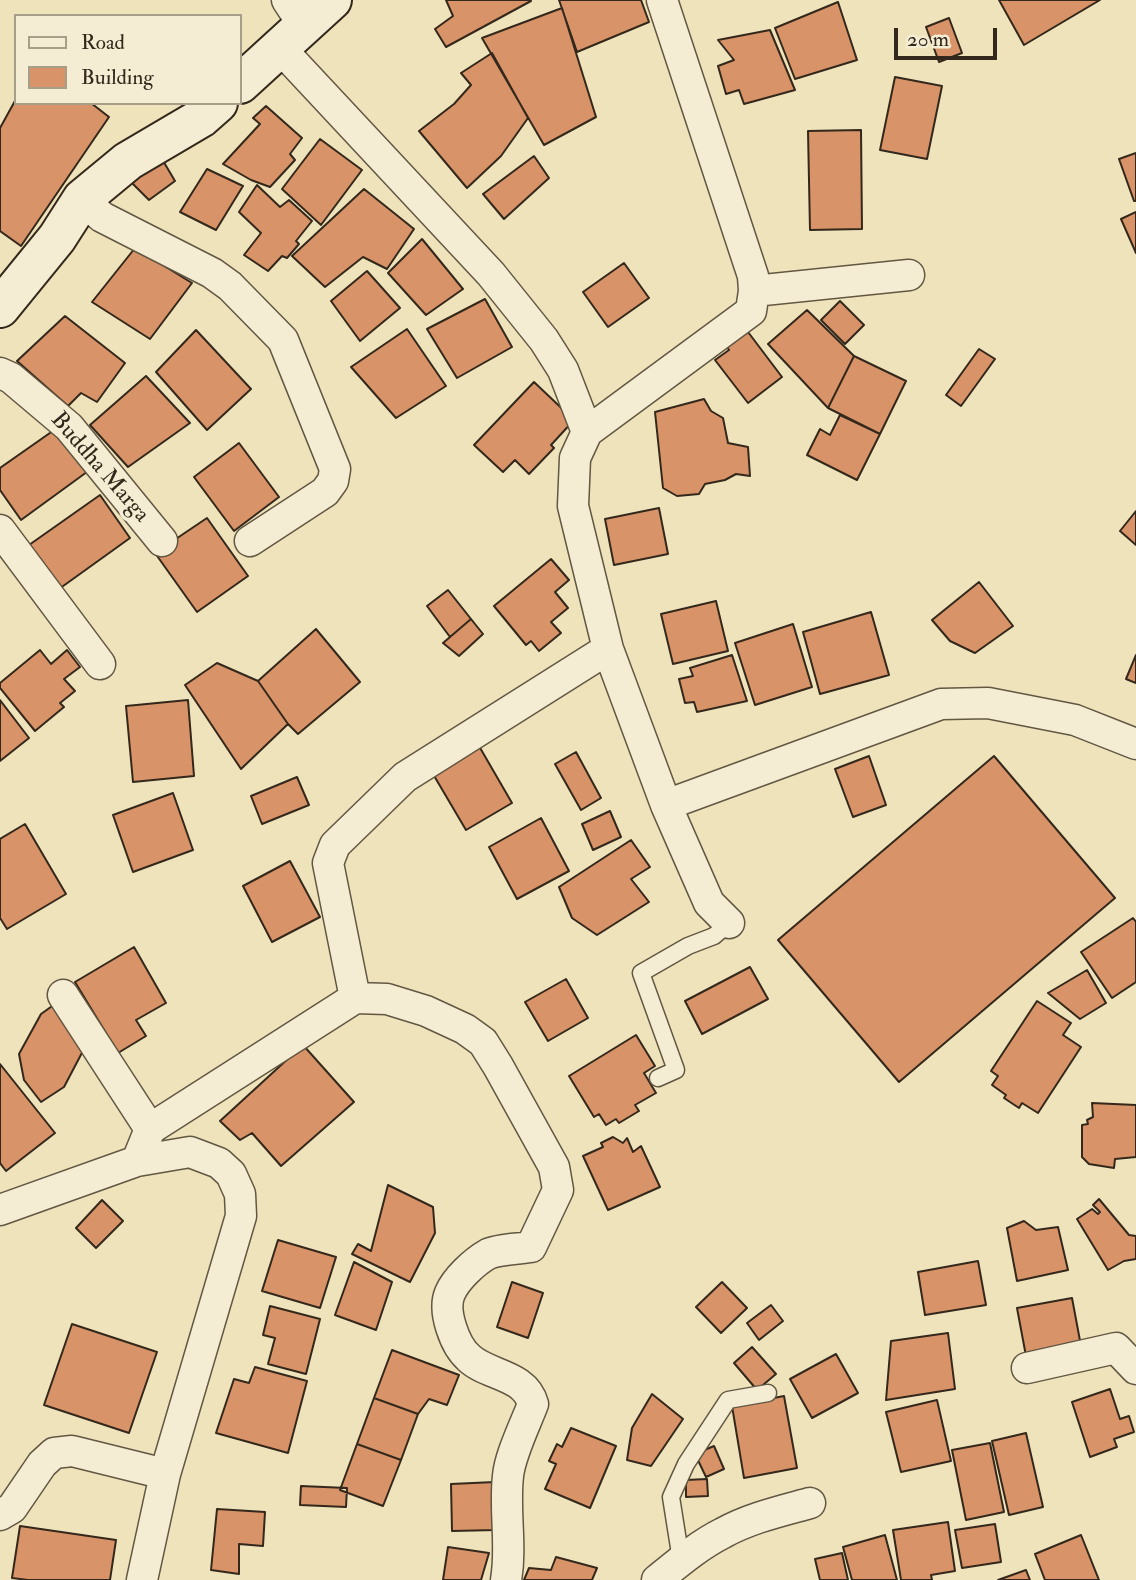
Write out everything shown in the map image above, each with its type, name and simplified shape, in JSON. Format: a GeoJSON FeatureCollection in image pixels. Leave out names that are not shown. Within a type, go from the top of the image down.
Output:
{"type":"FeatureCollection","features":[{"type":"Feature","properties":{"kind":"street"},"geometry":{"type":"LineString","coordinates":[[242,82],[291,25],[332,0]]}},
{"type":"Feature","properties":{"kind":"street"},"geometry":{"type":"LineString","coordinates":[[662,0],[753,276],[751,311],[587,432],[575,458],[573,506],[608,649],[666,805],[709,903],[729,923]]}},
{"type":"Feature","properties":{"kind":"street"},"geometry":{"type":"LineString","coordinates":[[291,25],[544,340],[563,370],[587,432]]}},
{"type":"Feature","properties":{"kind":"street"},"geometry":{"type":"LineString","coordinates":[[0,308],[57,238],[82,199],[128,161],[201,118],[216,105]]}},
{"type":"Feature","properties":{"kind":"street"},"geometry":{"type":"LineString","coordinates":[[82,199],[102,217],[212,273],[230,286],[283,340],[335,469],[325,492],[250,541]]}},
{"type":"Feature","properties":{"kind":"street"},"geometry":{"type":"LineString","coordinates":[[754,291],[909,275]]}},
{"type":"Feature","properties":{"kind":"street","name":"Buddha Marga"},"geometry":{"type":"LineString","coordinates":[[0,373],[11,378],[69,427],[162,541]]}},
{"type":"Feature","properties":{"kind":"street"},"geometry":{"type":"LineString","coordinates":[[0,530],[100,664]]}},
{"type":"Feature","properties":{"kind":"street"},"geometry":{"type":"LineString","coordinates":[[355,998],[328,863],[335,845],[405,777],[608,649]]}},
{"type":"Feature","properties":{"kind":"street"},"geometry":{"type":"LineString","coordinates":[[666,805],[941,704],[988,703],[1075,720],[1136,744]]}},
{"type":"Feature","properties":{"kind":"street"},"geometry":{"type":"LineString","coordinates":[[63,995],[150,1129]]}},
{"type":"Feature","properties":{"kind":"street"},"geometry":{"type":"LineString","coordinates":[[137,1161],[150,1129],[355,998],[387,999],[426,1011],[465,1029],[483,1042],[554,1167],[558,1190],[531,1248],[489,1254],[460,1278],[448,1296],[454,1338],[469,1359],[518,1383],[530,1393],[533,1404],[508,1472],[506,1504],[510,1559],[506,1580]]}},
{"type":"Feature","properties":{"kind":"street"},"geometry":{"type":"LineString","coordinates":[[0,1210],[137,1161],[190,1152],[219,1163],[231,1174],[240,1194],[241,1216],[165,1474],[142,1580]]}},
{"type":"Feature","properties":{"kind":"street"},"geometry":{"type":"LineString","coordinates":[[1027,1367],[1116,1348],[1136,1369]]}},
{"type":"Feature","properties":{"kind":"street"},"geometry":{"type":"LineString","coordinates":[[0,1515],[12,1508],[42,1464],[54,1453],[72,1451],[165,1474]]}},
{"type":"Feature","properties":{"kind":"street"},"geometry":{"type":"LineString","coordinates":[[657,1580],[723,1532],[762,1516],[810,1503]]}},
{"type":"Feature","properties":{"kind":"lane"},"geometry":{"type":"LineString","coordinates":[[658,1078],[676,1070],[641,973],[688,946],[714,936],[729,923]]}},
{"type":"Feature","properties":{"kind":"lane"},"geometry":{"type":"LineString","coordinates":[[681,1560],[671,1497],[686,1464],[727,1400],[768,1393]]}},
{"type":"Feature","properties":{"kind":"building"},"geometry":{"type":"Polygon","coordinates":[[[446,0],[531,1],[446,47],[435,29],[453,16],[446,0]]]}},
{"type":"Feature","properties":{"kind":"building"},"geometry":{"type":"Polygon","coordinates":[[[559,0],[641,0],[649,22],[577,52],[559,0]]]}},
{"type":"Feature","properties":{"kind":"building"},"geometry":{"type":"Polygon","coordinates":[[[999,0],[1100,0],[1024,45],[999,0]]]}},
{"type":"Feature","properties":{"kind":"building"},"geometry":{"type":"Polygon","coordinates":[[[838,2],[857,60],[795,79],[775,28],[838,2]]]}},
{"type":"Feature","properties":{"kind":"building"},"geometry":{"type":"Polygon","coordinates":[[[562,8],[596,117],[544,145],[482,38],[562,8]]]}},
{"type":"Feature","properties":{"kind":"building"},"geometry":{"type":"Polygon","coordinates":[[[949,18],[962,53],[939,62],[926,27],[949,18]]]}},
{"type":"Feature","properties":{"kind":"building"},"geometry":{"type":"Polygon","coordinates":[[[770,30],[795,90],[744,104],[739,90],[726,94],[718,66],[734,60],[718,40],[770,30]]]}},
{"type":"Feature","properties":{"kind":"building"},"geometry":{"type":"Polygon","coordinates":[[[492,53],[528,118],[501,156],[467,188],[419,131],[454,104],[471,85],[461,73],[492,53]]]}},
{"type":"Feature","properties":{"kind":"building"},"geometry":{"type":"Polygon","coordinates":[[[895,77],[942,86],[927,159],[880,150],[895,77]]]}},
{"type":"Feature","properties":{"kind":"building"},"geometry":{"type":"Polygon","coordinates":[[[14,103],[14,105],[94,105],[109,117],[21,246],[0,231],[0,128],[14,103]]]}},
{"type":"Feature","properties":{"kind":"building"},"geometry":{"type":"Polygon","coordinates":[[[266,106],[302,138],[290,154],[295,160],[270,187],[223,164],[260,124],[253,118],[266,106]]]}},
{"type":"Feature","properties":{"kind":"building"},"geometry":{"type":"Polygon","coordinates":[[[861,130],[862,229],[810,230],[808,131],[861,130]]]}},
{"type":"Feature","properties":{"kind":"building"},"geometry":{"type":"Polygon","coordinates":[[[320,139],[362,170],[321,225],[282,189],[320,139]]]}},
{"type":"Feature","properties":{"kind":"building"},"geometry":{"type":"Polygon","coordinates":[[[1136,153],[1136,201],[1134,201],[1119,159],[1136,153]]]}},
{"type":"Feature","properties":{"kind":"building"},"geometry":{"type":"Polygon","coordinates":[[[534,156],[549,178],[504,219],[483,194],[534,156]]]}},
{"type":"Feature","properties":{"kind":"building"},"geometry":{"type":"Polygon","coordinates":[[[162,159],[175,181],[149,200],[130,181],[162,159]]]}},
{"type":"Feature","properties":{"kind":"building"},"geometry":{"type":"Polygon","coordinates":[[[207,169],[243,186],[216,230],[180,212],[207,169]]]}},
{"type":"Feature","properties":{"kind":"building"},"geometry":{"type":"Polygon","coordinates":[[[257,185],[280,207],[289,200],[312,221],[296,241],[299,244],[287,258],[282,256],[268,271],[244,255],[261,233],[239,212],[257,185]]]}},
{"type":"Feature","properties":{"kind":"building"},"geometry":{"type":"Polygon","coordinates":[[[364,189],[414,229],[387,269],[363,257],[325,287],[292,256],[364,189]]]}},
{"type":"Feature","properties":{"kind":"building"},"geometry":{"type":"Polygon","coordinates":[[[1136,212],[1136,253],[1121,219],[1136,212]]]}},
{"type":"Feature","properties":{"kind":"building"},"geometry":{"type":"Polygon","coordinates":[[[422,239],[463,289],[426,315],[388,273],[422,239]]]}},
{"type":"Feature","properties":{"kind":"building"},"geometry":{"type":"Polygon","coordinates":[[[135,248],[192,283],[150,339],[92,302],[135,248]]]}},
{"type":"Feature","properties":{"kind":"building"},"geometry":{"type":"Polygon","coordinates":[[[624,263],[649,298],[608,327],[583,292],[624,263]]]}},
{"type":"Feature","properties":{"kind":"building"},"geometry":{"type":"Polygon","coordinates":[[[367,271],[400,308],[360,341],[331,301],[367,271]]]}},
{"type":"Feature","properties":{"kind":"building"},"geometry":{"type":"Polygon","coordinates":[[[485,299],[512,347],[457,378],[427,329],[485,299]]]}},
{"type":"Feature","properties":{"kind":"building"},"geometry":{"type":"Polygon","coordinates":[[[840,301],[864,325],[845,344],[821,320],[840,301]]]}},
{"type":"Feature","properties":{"kind":"building"},"geometry":{"type":"Polygon","coordinates":[[[807,310],[854,356],[828,408],[768,344],[807,310]]]}},
{"type":"Feature","properties":{"kind":"building"},"geometry":{"type":"Polygon","coordinates":[[[65,316],[125,363],[97,402],[81,393],[68,406],[17,361],[65,316]]]}},
{"type":"Feature","properties":{"kind":"building"},"geometry":{"type":"Polygon","coordinates":[[[745,328],[782,377],[748,403],[715,360],[729,350],[725,344],[745,328]]]}},
{"type":"Feature","properties":{"kind":"building"},"geometry":{"type":"Polygon","coordinates":[[[407,329],[446,386],[396,418],[351,367],[407,329]]]}},
{"type":"Feature","properties":{"kind":"building"},"geometry":{"type":"Polygon","coordinates":[[[196,330],[251,389],[207,430],[156,372],[196,330]]]}},
{"type":"Feature","properties":{"kind":"building"},"geometry":{"type":"Polygon","coordinates":[[[979,349],[995,359],[961,406],[946,395],[979,349]]]}},
{"type":"Feature","properties":{"kind":"building"},"geometry":{"type":"Polygon","coordinates":[[[854,356],[906,381],[880,434],[828,408],[854,356]]]}},
{"type":"Feature","properties":{"kind":"building"},"geometry":{"type":"Polygon","coordinates":[[[146,376],[190,423],[128,467],[90,425],[146,376]]]}},
{"type":"Feature","properties":{"kind":"building"},"geometry":{"type":"Polygon","coordinates":[[[534,382],[574,420],[551,445],[554,448],[529,474],[515,460],[503,472],[474,445],[534,382]]]}},
{"type":"Feature","properties":{"kind":"building"},"geometry":{"type":"Polygon","coordinates":[[[704,399],[711,411],[723,418],[728,443],[748,447],[750,476],[736,474],[725,480],[705,484],[699,494],[677,496],[663,488],[655,412],[704,399]]]}},
{"type":"Feature","properties":{"kind":"building"},"geometry":{"type":"Polygon","coordinates":[[[840,415],[880,434],[857,480],[807,455],[820,429],[830,435],[840,415]]]}},
{"type":"Feature","properties":{"kind":"building"},"geometry":{"type":"Polygon","coordinates":[[[57,428],[91,469],[21,520],[0,490],[0,468],[57,428]]]}},
{"type":"Feature","properties":{"kind":"building"},"geometry":{"type":"Polygon","coordinates":[[[239,443],[279,497],[234,531],[194,477],[239,443]]]}},
{"type":"Feature","properties":{"kind":"building"},"geometry":{"type":"Polygon","coordinates":[[[100,495],[130,538],[59,589],[29,545],[100,495]]]}},
{"type":"Feature","properties":{"kind":"building"},"geometry":{"type":"Polygon","coordinates":[[[659,508],[668,554],[614,565],[605,519],[659,508]]]}},
{"type":"Feature","properties":{"kind":"building"},"geometry":{"type":"Polygon","coordinates":[[[1136,511],[1136,545],[1120,531],[1136,511]]]}},
{"type":"Feature","properties":{"kind":"building"},"geometry":{"type":"Polygon","coordinates":[[[207,518],[248,576],[197,612],[155,553],[207,518]]]}},
{"type":"Feature","properties":{"kind":"building"},"geometry":{"type":"Polygon","coordinates":[[[551,559],[569,580],[555,592],[568,608],[551,622],[561,633],[539,651],[531,641],[526,645],[494,606],[551,559]]]}},
{"type":"Feature","properties":{"kind":"building"},"geometry":{"type":"Polygon","coordinates":[[[979,582],[1013,626],[975,653],[950,641],[932,620],[979,582]]]}},
{"type":"Feature","properties":{"kind":"building"},"geometry":{"type":"Polygon","coordinates":[[[448,590],[471,619],[450,637],[427,606],[448,590]]]}},
{"type":"Feature","properties":{"kind":"building"},"geometry":{"type":"Polygon","coordinates":[[[716,601],[728,651],[673,664],[661,614],[716,601]]]}},
{"type":"Feature","properties":{"kind":"building"},"geometry":{"type":"Polygon","coordinates":[[[871,612],[889,675],[820,694],[803,632],[871,612]]]}},
{"type":"Feature","properties":{"kind":"building"},"geometry":{"type":"Polygon","coordinates":[[[471,619],[483,634],[459,656],[443,643],[471,619]]]}},
{"type":"Feature","properties":{"kind":"building"},"geometry":{"type":"Polygon","coordinates":[[[793,624],[812,687],[755,705],[735,643],[793,624]]]}},
{"type":"Feature","properties":{"kind":"building"},"geometry":{"type":"Polygon","coordinates":[[[316,629],[360,682],[298,734],[258,681],[316,629]]]}},
{"type":"Feature","properties":{"kind":"building"},"geometry":{"type":"Polygon","coordinates":[[[40,650],[51,664],[67,650],[80,667],[64,679],[75,691],[60,703],[64,707],[35,731],[0,688],[0,683],[40,650]]]}},
{"type":"Feature","properties":{"kind":"building"},"geometry":{"type":"Polygon","coordinates":[[[732,655],[747,701],[697,712],[694,702],[685,703],[679,679],[693,676],[690,668],[732,655]]]}},
{"type":"Feature","properties":{"kind":"building"},"geometry":{"type":"Polygon","coordinates":[[[1136,655],[1136,683],[1126,679],[1136,655]]]}},
{"type":"Feature","properties":{"kind":"building"},"geometry":{"type":"Polygon","coordinates":[[[217,663],[258,681],[288,724],[241,769],[185,685],[217,663]]]}},
{"type":"Feature","properties":{"kind":"building"},"geometry":{"type":"Polygon","coordinates":[[[0,700],[29,738],[0,761],[0,700]]]}},
{"type":"Feature","properties":{"kind":"building"},"geometry":{"type":"Polygon","coordinates":[[[188,700],[194,776],[133,782],[126,706],[188,700]]]}},
{"type":"Feature","properties":{"kind":"building"},"geometry":{"type":"Polygon","coordinates":[[[479,746],[512,803],[466,830],[433,774],[479,746]]]}},
{"type":"Feature","properties":{"kind":"building"},"geometry":{"type":"Polygon","coordinates":[[[576,752],[601,798],[581,810],[555,764],[576,752]]]}},
{"type":"Feature","properties":{"kind":"building"},"geometry":{"type":"Polygon","coordinates":[[[869,756],[886,805],[853,817],[835,769],[869,756]]]}},
{"type":"Feature","properties":{"kind":"building"},"geometry":{"type":"Polygon","coordinates":[[[994,756],[1115,898],[899,1082],[778,940],[994,756]]]}},
{"type":"Feature","properties":{"kind":"building"},"geometry":{"type":"Polygon","coordinates":[[[297,777],[309,805],[262,824],[251,796],[297,777]]]}},
{"type":"Feature","properties":{"kind":"building"},"geometry":{"type":"Polygon","coordinates":[[[173,793],[193,850],[133,872],[113,815],[173,793]]]}},
{"type":"Feature","properties":{"kind":"building"},"geometry":{"type":"Polygon","coordinates":[[[610,811],[621,837],[593,850],[582,824],[610,811]]]}},
{"type":"Feature","properties":{"kind":"building"},"geometry":{"type":"Polygon","coordinates":[[[541,818],[569,871],[517,899],[489,847],[541,818]]]}},
{"type":"Feature","properties":{"kind":"building"},"geometry":{"type":"Polygon","coordinates":[[[25,824],[66,894],[7,929],[0,918],[0,839],[25,824]]]}},
{"type":"Feature","properties":{"kind":"building"},"geometry":{"type":"Polygon","coordinates":[[[631,840],[650,867],[631,879],[649,902],[597,935],[572,918],[559,887],[631,840]]]}},
{"type":"Feature","properties":{"kind":"building"},"geometry":{"type":"Polygon","coordinates":[[[290,861],[320,917],[272,942],[243,886],[290,861]]]}},
{"type":"Feature","properties":{"kind":"building"},"geometry":{"type":"Polygon","coordinates":[[[1133,918],[1136,922],[1136,982],[1112,998],[1081,952],[1133,918]]]}},
{"type":"Feature","properties":{"kind":"building"},"geometry":{"type":"Polygon","coordinates":[[[134,947],[166,1003],[136,1020],[146,1036],[118,1053],[75,982],[134,947]]]}},
{"type":"Feature","properties":{"kind":"building"},"geometry":{"type":"Polygon","coordinates":[[[750,967],[768,999],[702,1034],[685,1001],[750,967]]]}},
{"type":"Feature","properties":{"kind":"building"},"geometry":{"type":"Polygon","coordinates":[[[1087,970],[1106,1003],[1080,1019],[1048,993],[1087,970]]]}},
{"type":"Feature","properties":{"kind":"building"},"geometry":{"type":"Polygon","coordinates":[[[566,979],[588,1018],[548,1041],[525,1002],[566,979]]]}},
{"type":"Feature","properties":{"kind":"building"},"geometry":{"type":"Polygon","coordinates":[[[1037,1001],[1071,1023],[1063,1035],[1081,1047],[1038,1113],[1022,1103],[1019,1108],[1004,1098],[1006,1095],[992,1085],[998,1076],[991,1071],[1037,1001]]]}},
{"type":"Feature","properties":{"kind":"building"},"geometry":{"type":"Polygon","coordinates":[[[55,1004],[85,1047],[64,1087],[41,1102],[24,1080],[19,1054],[41,1014],[55,1004]]]}},
{"type":"Feature","properties":{"kind":"building"},"geometry":{"type":"Polygon","coordinates":[[[636,1035],[655,1066],[644,1073],[656,1093],[635,1105],[639,1111],[619,1123],[616,1119],[606,1125],[599,1114],[594,1117],[569,1076],[636,1035]]]}},
{"type":"Feature","properties":{"kind":"building"},"geometry":{"type":"Polygon","coordinates":[[[303,1045],[354,1102],[281,1166],[252,1133],[240,1140],[220,1121],[303,1045]]]}},
{"type":"Feature","properties":{"kind":"building"},"geometry":{"type":"Polygon","coordinates":[[[0,1064],[55,1133],[6,1171],[0,1163],[0,1064]]]}},
{"type":"Feature","properties":{"kind":"building"},"geometry":{"type":"Polygon","coordinates":[[[1092,1103],[1136,1105],[1136,1157],[1115,1159],[1114,1168],[1089,1164],[1082,1157],[1082,1125],[1088,1124],[1087,1120],[1093,1117],[1092,1103]]]}},
{"type":"Feature","properties":{"kind":"building"},"geometry":{"type":"Polygon","coordinates":[[[613,1137],[623,1143],[627,1138],[633,1152],[641,1146],[660,1187],[608,1210],[583,1156],[603,1147],[601,1143],[613,1137]]]}},
{"type":"Feature","properties":{"kind":"building"},"geometry":{"type":"Polygon","coordinates":[[[388,1185],[433,1207],[435,1233],[410,1282],[352,1254],[358,1244],[371,1251],[388,1185]]]}},
{"type":"Feature","properties":{"kind":"building"},"geometry":{"type":"Polygon","coordinates":[[[1099,1199],[1129,1235],[1136,1236],[1136,1259],[1124,1261],[1108,1270],[1077,1219],[1092,1209],[1098,1214],[1100,1212],[1093,1205],[1099,1199]]]}},
{"type":"Feature","properties":{"kind":"building"},"geometry":{"type":"Polygon","coordinates":[[[102,1200],[123,1221],[96,1248],[76,1228],[102,1200]]]}},
{"type":"Feature","properties":{"kind":"building"},"geometry":{"type":"Polygon","coordinates":[[[1024,1221],[1036,1230],[1058,1227],[1068,1270],[1017,1281],[1007,1228],[1024,1221]]]}},
{"type":"Feature","properties":{"kind":"building"},"geometry":{"type":"Polygon","coordinates":[[[278,1240],[336,1257],[320,1308],[262,1291],[278,1240]]]}},
{"type":"Feature","properties":{"kind":"building"},"geometry":{"type":"Polygon","coordinates":[[[978,1261],[986,1305],[925,1315],[918,1272],[978,1261]]]}},
{"type":"Feature","properties":{"kind":"building"},"geometry":{"type":"Polygon","coordinates":[[[354,1262],[392,1282],[376,1330],[335,1315],[354,1262]]]}},
{"type":"Feature","properties":{"kind":"building"},"geometry":{"type":"Polygon","coordinates":[[[512,1282],[543,1293],[528,1338],[497,1327],[512,1282]]]}},
{"type":"Feature","properties":{"kind":"building"},"geometry":{"type":"Polygon","coordinates":[[[722,1282],[747,1308],[721,1333],[696,1307],[722,1282]]]}},
{"type":"Feature","properties":{"kind":"building"},"geometry":{"type":"Polygon","coordinates":[[[1072,1298],[1081,1346],[1026,1356],[1017,1308],[1072,1298]]]}},
{"type":"Feature","properties":{"kind":"building"},"geometry":{"type":"Polygon","coordinates":[[[771,1305],[783,1321],[759,1340],[747,1323],[771,1305]]]}},
{"type":"Feature","properties":{"kind":"building"},"geometry":{"type":"Polygon","coordinates":[[[270,1306],[320,1319],[306,1374],[268,1364],[275,1338],[263,1335],[270,1306]]]}},
{"type":"Feature","properties":{"kind":"building"},"geometry":{"type":"Polygon","coordinates":[[[72,1324],[157,1352],[129,1433],[44,1405],[72,1324]]]}},
{"type":"Feature","properties":{"kind":"building"},"geometry":{"type":"Polygon","coordinates":[[[948,1333],[955,1389],[886,1400],[891,1341],[948,1333]]]}},
{"type":"Feature","properties":{"kind":"building"},"geometry":{"type":"Polygon","coordinates":[[[752,1347],[776,1374],[757,1390],[734,1363],[752,1347]]]}},
{"type":"Feature","properties":{"kind":"building"},"geometry":{"type":"Polygon","coordinates":[[[392,1350],[459,1375],[447,1405],[429,1399],[418,1414],[374,1398],[392,1350]]]}},
{"type":"Feature","properties":{"kind":"building"},"geometry":{"type":"Polygon","coordinates":[[[836,1354],[858,1393],[812,1418],[790,1379],[836,1354]]]}},
{"type":"Feature","properties":{"kind":"building"},"geometry":{"type":"Polygon","coordinates":[[[255,1367],[307,1381],[288,1453],[216,1433],[234,1379],[249,1383],[255,1367]]]}},
{"type":"Feature","properties":{"kind":"building"},"geometry":{"type":"Polygon","coordinates":[[[1110,1389],[1120,1419],[1129,1416],[1134,1432],[1114,1439],[1117,1447],[1090,1457],[1072,1402],[1110,1389]]]}},
{"type":"Feature","properties":{"kind":"building"},"geometry":{"type":"Polygon","coordinates":[[[652,1394],[683,1419],[651,1466],[627,1460],[632,1428],[652,1394]]]}},
{"type":"Feature","properties":{"kind":"building"},"geometry":{"type":"Polygon","coordinates":[[[784,1396],[797,1468],[744,1478],[732,1406],[784,1396]]]}},
{"type":"Feature","properties":{"kind":"building"},"geometry":{"type":"Polygon","coordinates":[[[374,1398],[418,1414],[401,1460],[357,1444],[374,1398]]]}},
{"type":"Feature","properties":{"kind":"building"},"geometry":{"type":"Polygon","coordinates":[[[937,1400],[951,1461],[901,1472],[886,1412],[937,1400]]]}},
{"type":"Feature","properties":{"kind":"building"},"geometry":{"type":"Polygon","coordinates":[[[571,1428],[616,1446],[590,1508],[545,1489],[556,1464],[549,1461],[557,1444],[562,1447],[571,1428]]]}},
{"type":"Feature","properties":{"kind":"building"},"geometry":{"type":"Polygon","coordinates":[[[1026,1433],[1043,1507],[1009,1515],[992,1441],[1026,1433]]]}},
{"type":"Feature","properties":{"kind":"building"},"geometry":{"type":"Polygon","coordinates":[[[990,1443],[1004,1512],[966,1520],[952,1450],[990,1443]]]}},
{"type":"Feature","properties":{"kind":"building"},"geometry":{"type":"Polygon","coordinates":[[[357,1444],[401,1460],[383,1506],[340,1490],[357,1444]]]}},
{"type":"Feature","properties":{"kind":"building"},"geometry":{"type":"Polygon","coordinates":[[[714,1446],[724,1469],[706,1477],[695,1454],[714,1446]]]}},
{"type":"Feature","properties":{"kind":"building"},"geometry":{"type":"Polygon","coordinates":[[[707,1479],[708,1496],[686,1497],[686,1480],[707,1479]]]}},
{"type":"Feature","properties":{"kind":"building"},"geometry":{"type":"Polygon","coordinates":[[[495,1482],[496,1530],[452,1531],[451,1484],[495,1482]]]}},
{"type":"Feature","properties":{"kind":"building"},"geometry":{"type":"Polygon","coordinates":[[[301,1486],[347,1488],[346,1507],[300,1505],[301,1486]]]}},
{"type":"Feature","properties":{"kind":"building"},"geometry":{"type":"Polygon","coordinates":[[[217,1509],[265,1512],[263,1546],[239,1544],[239,1574],[211,1570],[217,1509]]]}},
{"type":"Feature","properties":{"kind":"building"},"geometry":{"type":"Polygon","coordinates":[[[948,1522],[955,1571],[931,1575],[932,1580],[901,1580],[893,1530],[948,1522]]]}},
{"type":"Feature","properties":{"kind":"building"},"geometry":{"type":"Polygon","coordinates":[[[995,1524],[1001,1562],[962,1568],[955,1530],[995,1524]]]}},
{"type":"Feature","properties":{"kind":"building"},"geometry":{"type":"Polygon","coordinates":[[[20,1526],[116,1540],[110,1580],[12,1578],[20,1526]]]}},
{"type":"Feature","properties":{"kind":"building"},"geometry":{"type":"Polygon","coordinates":[[[885,1535],[897,1580],[852,1580],[843,1547],[885,1535]]]}},
{"type":"Feature","properties":{"kind":"building"},"geometry":{"type":"Polygon","coordinates":[[[1081,1535],[1099,1580],[1045,1580],[1035,1554],[1081,1535]]]}},
{"type":"Feature","properties":{"kind":"building"},"geometry":{"type":"Polygon","coordinates":[[[448,1547],[489,1553],[481,1580],[443,1580],[448,1547]]]}},
{"type":"Feature","properties":{"kind":"building"},"geometry":{"type":"Polygon","coordinates":[[[842,1553],[848,1580],[820,1580],[815,1559],[842,1553]]]}},
{"type":"Feature","properties":{"kind":"building"},"geometry":{"type":"Polygon","coordinates":[[[556,1557],[597,1568],[592,1580],[524,1580],[529,1568],[551,1570],[556,1557]]]}},
{"type":"Feature","properties":{"kind":"building"},"geometry":{"type":"Polygon","coordinates":[[[1026,1570],[1030,1580],[998,1580],[1026,1570]]]}}]}
